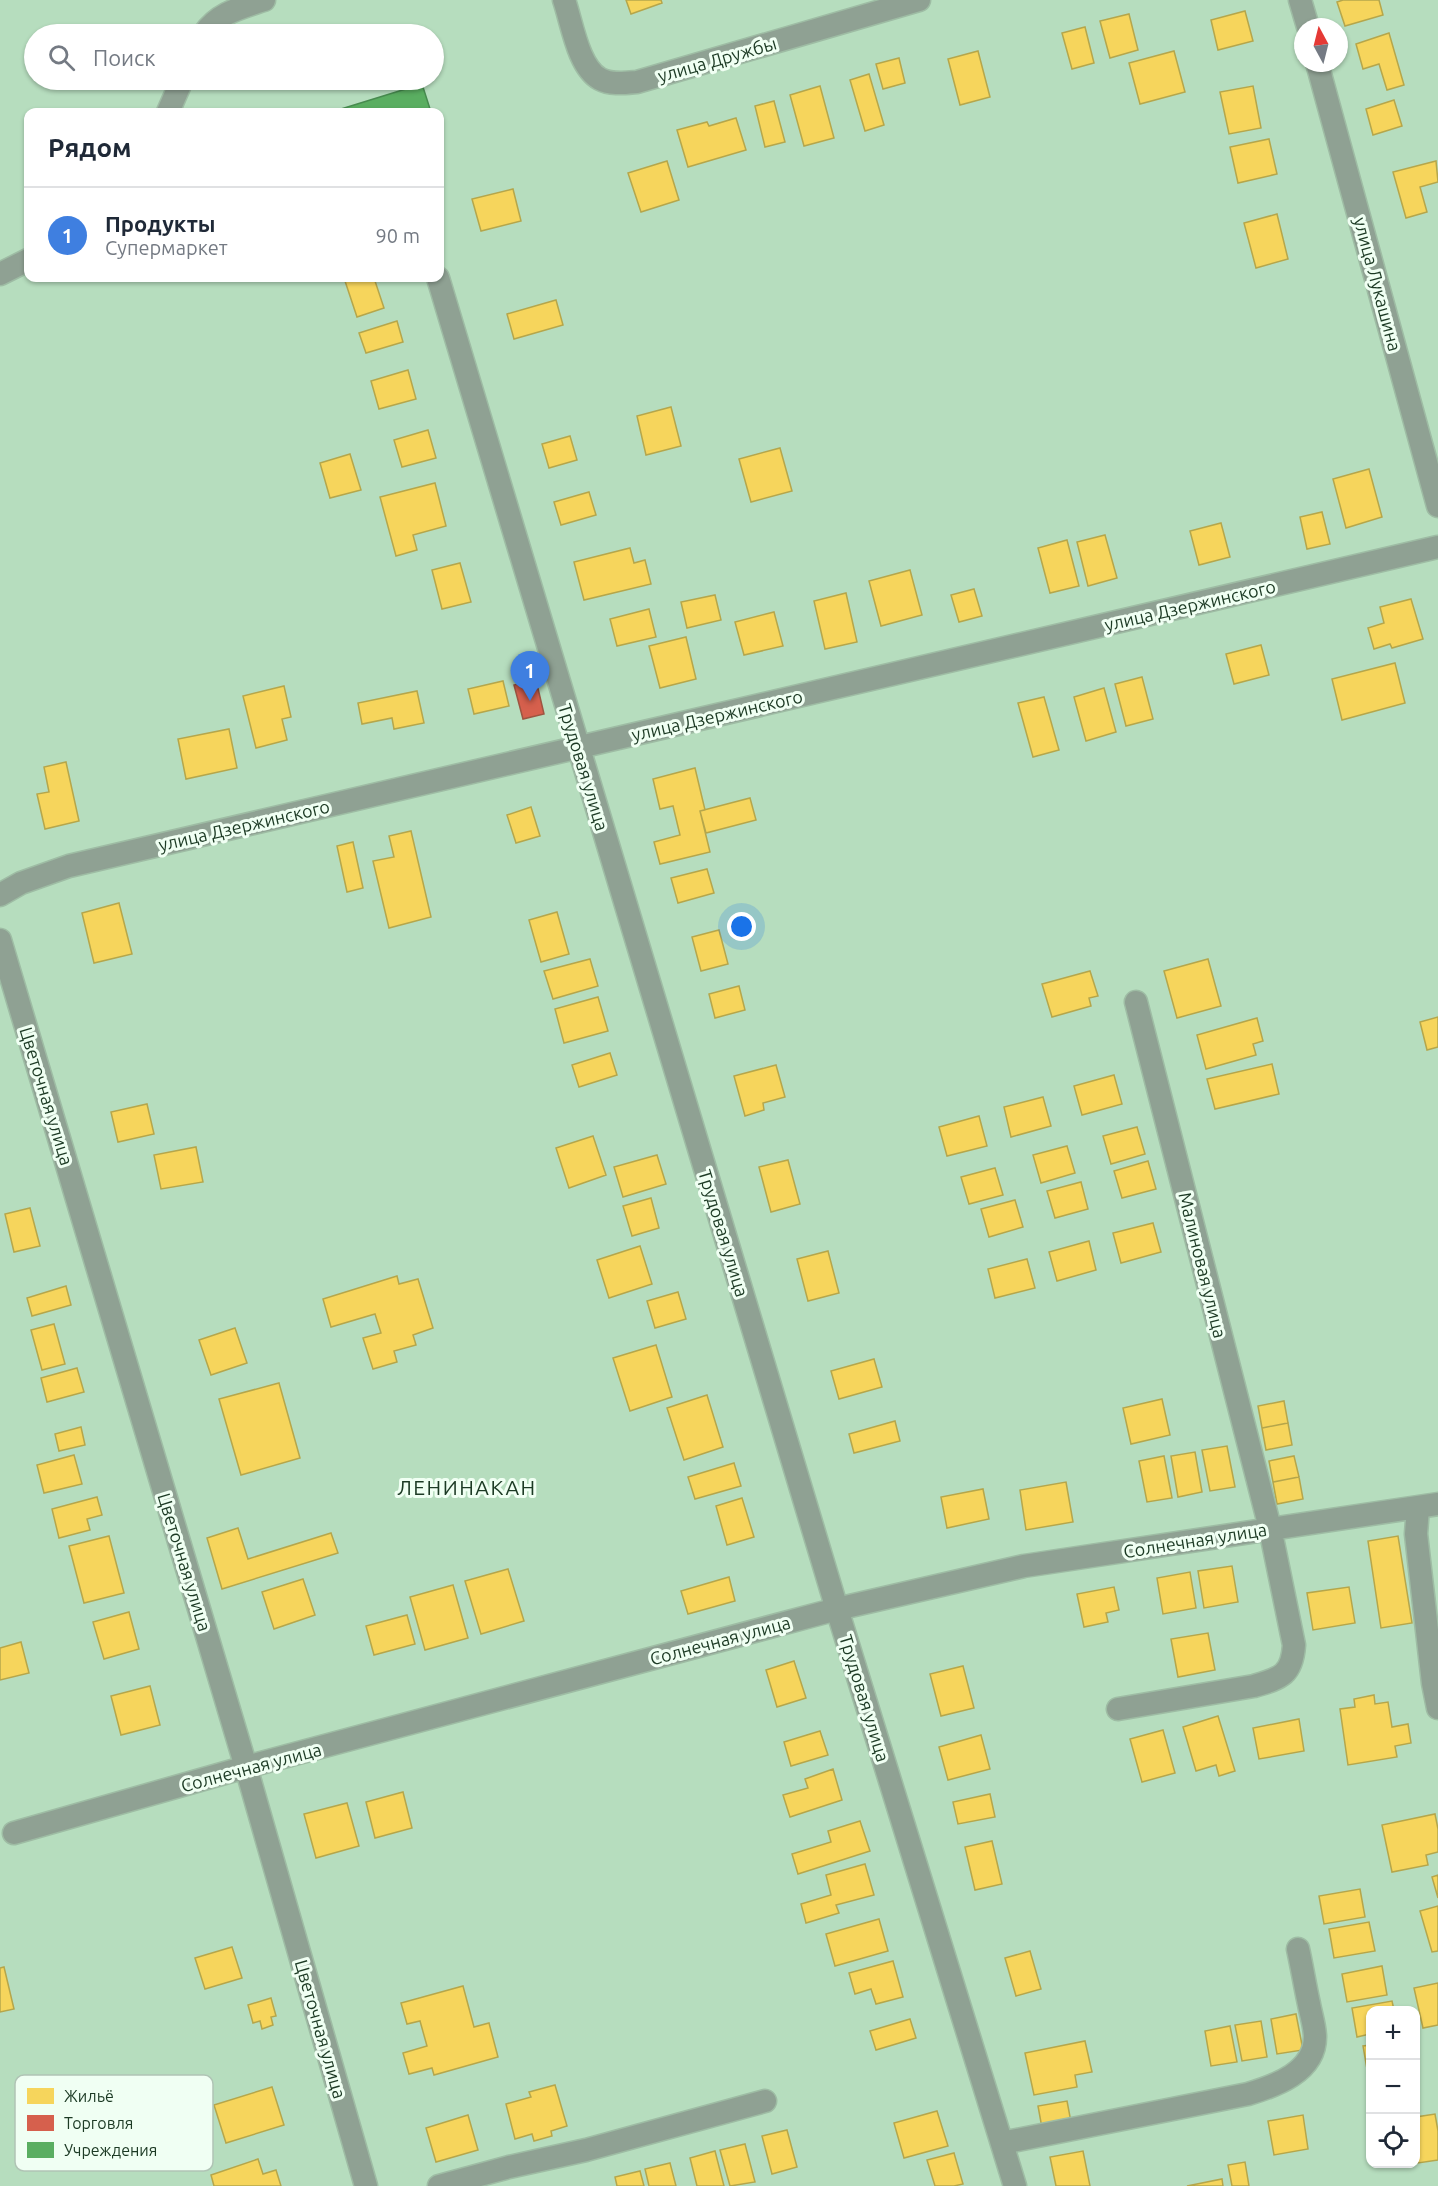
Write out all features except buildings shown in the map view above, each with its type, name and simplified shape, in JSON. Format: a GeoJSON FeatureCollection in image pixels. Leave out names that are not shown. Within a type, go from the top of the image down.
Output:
{"type":"FeatureCollection","features":[{"type":"Feature","properties":{"kind":"street"},"geometry":{"type":"LineString","coordinates":[[211,24],[229,12],[264,0]]}},
{"type":"Feature","properties":{"kind":"street","name":"улица Дружбы"},"geometry":{"type":"LineString","coordinates":[[564,0],[585,66],[601,80],[615,83],[637,82],[919,0]]}},
{"type":"Feature","properties":{"kind":"street"},"geometry":{"type":"LineString","coordinates":[[1300,0],[1305,18]]}},
{"type":"Feature","properties":{"kind":"street","name":"улица Лукашина"},"geometry":{"type":"LineString","coordinates":[[1319,72],[1438,506]]}},
{"type":"Feature","properties":{"kind":"street"},"geometry":{"type":"LineString","coordinates":[[170,108],[178,90]]}},
{"type":"Feature","properties":{"kind":"street"},"geometry":{"type":"LineString","coordinates":[[0,274],[24,262]]}},
{"type":"Feature","properties":{"kind":"street","name":"Трудовая улица"},"geometry":{"type":"LineString","coordinates":[[439,282],[837,1609],[1015,2186]]}},
{"type":"Feature","properties":{"kind":"street","name":"улица Дзержинского"},"geometry":{"type":"LineString","coordinates":[[0,895],[21,883],[69,866],[1438,547]]}},
{"type":"Feature","properties":{"kind":"street","name":"Цветочная улица"},"geometry":{"type":"LineString","coordinates":[[0,940],[246,1767],[366,2186]]}},
{"type":"Feature","properties":{"kind":"street","name":"Малиновая улица"},"geometry":{"type":"LineString","coordinates":[[1118,1709],[1254,1686],[1274,1680],[1287,1673],[1293,1661],[1294,1645],[1270,1528],[1136,1002]]}},
{"type":"Feature","properties":{"kind":"street"},"geometry":{"type":"LineString","coordinates":[[1428,1506],[1416,1534],[1433,1683],[1438,1708]]}},
{"type":"Feature","properties":{"kind":"street","name":"Солнечная улица"},"geometry":{"type":"LineString","coordinates":[[14,1833],[246,1767],[837,1609],[1024,1566],[1428,1506]]}},
{"type":"Feature","properties":{"kind":"street"},"geometry":{"type":"LineString","coordinates":[[1002,2143],[1248,2094],[1273,2087],[1290,2078],[1312,2053],[1315,2037],[1298,1949]]}},
{"type":"Feature","properties":{"kind":"street"},"geometry":{"type":"LineString","coordinates":[[439,2186],[509,2167],[586,2150],[765,2101]]}},
{"type":"Feature","properties":{"kind":"place","name":"Продукты"},"geometry":{"type":"Point","coordinates":[530,701]}},
{"type":"Feature","properties":{"kind":"district","name":"ЛЕНИНАКАН"},"geometry":{"type":"Point","coordinates":[467,1487]}}]}
